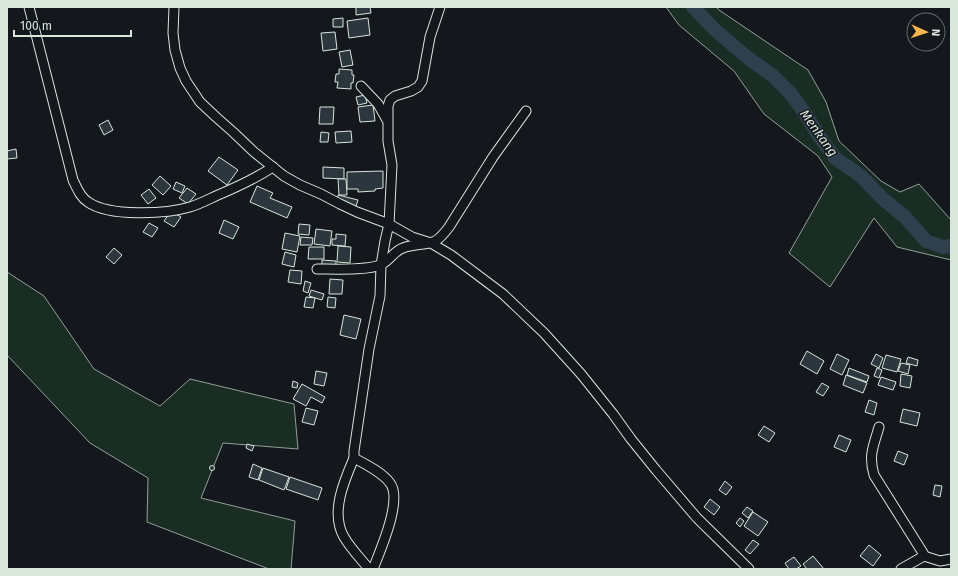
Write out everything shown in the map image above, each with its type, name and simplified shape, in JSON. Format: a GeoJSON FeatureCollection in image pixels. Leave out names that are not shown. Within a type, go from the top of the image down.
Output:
{"type":"FeatureCollection","features":[{"type":"Feature","properties":{"kind":"street"},"geometry":{"type":"LineString","coordinates":[[28,7],[73,180],[80,195],[88,202],[100,208],[125,212],[163,212],[168,210],[176,210],[196,205],[273,167]]}},
{"type":"Feature","properties":{"kind":"street"},"geometry":{"type":"LineString","coordinates":[[174,7],[173,33],[175,50],[180,68],[186,81],[200,102],[254,152],[284,176],[356,212],[389,224],[412,237],[431,243],[456,259],[503,294],[544,333],[581,374],[631,439],[697,518],[749,569]]}},
{"type":"Feature","properties":{"kind":"street"},"geometry":{"type":"LineString","coordinates":[[369,569],[350,546],[344,536],[339,521],[339,502],[345,479],[354,458],[369,349],[380,296],[381,264],[389,224],[392,165],[388,141],[388,106],[390,100],[395,96],[418,87],[422,81],[430,37],[440,7]]}},
{"type":"Feature","properties":{"kind":"street"},"geometry":{"type":"LineString","coordinates":[[361,86],[378,104],[387,122]]}},
{"type":"Feature","properties":{"kind":"street"},"geometry":{"type":"LineString","coordinates":[[317,269],[345,270],[365,268],[381,264],[405,247],[431,243],[441,237],[449,227],[493,157],[526,111]]}},
{"type":"Feature","properties":{"kind":"street"},"geometry":{"type":"LineString","coordinates":[[879,427],[871,459],[874,475],[924,556]]}},
{"type":"Feature","properties":{"kind":"street"},"geometry":{"type":"LineString","coordinates":[[354,458],[389,481],[394,491],[393,506],[388,529],[373,569]]}},
{"type":"Feature","properties":{"kind":"street"},"geometry":{"type":"LineString","coordinates":[[901,569],[924,556],[940,561],[951,559]]}},
{"type":"Feature","properties":{"kind":"green space"},"geometry":{"type":"Polygon","coordinates":[[[666,7],[716,7],[808,70],[826,102],[839,141],[881,181],[900,192],[919,184],[951,220],[951,260],[897,247],[874,218],[830,287],[789,253],[832,177],[818,156],[764,114],[734,71],[679,25],[666,7]]]}},
{"type":"Feature","properties":{"kind":"green space"},"geometry":{"type":"Polygon","coordinates":[[[7,272],[44,296],[94,369],[160,406],[190,379],[294,404],[298,449],[223,443],[201,498],[295,521],[291,569],[269,569],[147,522],[148,478],[90,443],[7,355],[7,272]]]}},
{"type":"Feature","properties":{"kind":"building"},"geometry":{"type":"Polygon","coordinates":[[[356,7],[370,7],[371,13],[356,15],[356,7]]]}},
{"type":"Feature","properties":{"kind":"building"},"geometry":{"type":"Polygon","coordinates":[[[343,18],[343,27],[333,27],[333,19],[343,18]]]}},
{"type":"Feature","properties":{"kind":"building"},"geometry":{"type":"Polygon","coordinates":[[[368,18],[370,35],[349,38],[347,21],[368,18]]]}},
{"type":"Feature","properties":{"kind":"building"},"geometry":{"type":"Polygon","coordinates":[[[335,32],[337,49],[323,51],[321,33],[335,32]]]}},
{"type":"Feature","properties":{"kind":"building"},"geometry":{"type":"Polygon","coordinates":[[[350,50],[353,65],[342,67],[339,52],[350,50]]]}},
{"type":"Feature","properties":{"kind":"building"},"geometry":{"type":"Polygon","coordinates":[[[339,69],[352,70],[352,75],[354,75],[353,83],[351,83],[351,89],[337,88],[338,82],[335,82],[336,74],[339,74],[339,69]]]}},
{"type":"Feature","properties":{"kind":"building"},"geometry":{"type":"Polygon","coordinates":[[[365,95],[367,103],[358,105],[356,97],[365,95]]]}},
{"type":"Feature","properties":{"kind":"building"},"geometry":{"type":"Polygon","coordinates":[[[373,105],[375,121],[360,122],[358,107],[373,105]]]}},
{"type":"Feature","properties":{"kind":"building"},"geometry":{"type":"Polygon","coordinates":[[[320,107],[334,107],[333,124],[319,124],[320,107]]]}},
{"type":"Feature","properties":{"kind":"building"},"geometry":{"type":"Polygon","coordinates":[[[108,120],[113,130],[104,135],[99,125],[108,120]]]}},
{"type":"Feature","properties":{"kind":"building"},"geometry":{"type":"Polygon","coordinates":[[[351,131],[352,142],[336,143],[335,132],[351,131]]]}},
{"type":"Feature","properties":{"kind":"building"},"geometry":{"type":"Polygon","coordinates":[[[321,132],[329,133],[328,142],[320,142],[321,132]]]}},
{"type":"Feature","properties":{"kind":"building"},"geometry":{"type":"Polygon","coordinates":[[[16,149],[17,158],[7,159],[7,151],[16,149]]]}},
{"type":"Feature","properties":{"kind":"building"},"geometry":{"type":"Polygon","coordinates":[[[219,157],[238,170],[227,185],[208,171],[219,157]]]}},
{"type":"Feature","properties":{"kind":"building"},"geometry":{"type":"Polygon","coordinates":[[[323,167],[344,168],[344,179],[323,178],[323,167]]]}},
{"type":"Feature","properties":{"kind":"building"},"geometry":{"type":"Polygon","coordinates":[[[383,171],[383,188],[375,189],[375,191],[358,192],[358,189],[347,189],[347,172],[383,171]]]}},
{"type":"Feature","properties":{"kind":"building"},"geometry":{"type":"Polygon","coordinates":[[[160,176],[171,186],[163,195],[152,185],[160,176]]]}},
{"type":"Feature","properties":{"kind":"building"},"geometry":{"type":"Polygon","coordinates":[[[338,179],[346,179],[347,195],[339,195],[338,179]]]}},
{"type":"Feature","properties":{"kind":"building"},"geometry":{"type":"Polygon","coordinates":[[[176,182],[185,186],[182,193],[173,189],[176,182]]]}},
{"type":"Feature","properties":{"kind":"building"},"geometry":{"type":"Polygon","coordinates":[[[257,186],[273,193],[270,198],[292,207],[287,218],[250,202],[257,186]]]}},
{"type":"Feature","properties":{"kind":"building"},"geometry":{"type":"Polygon","coordinates":[[[187,188],[196,194],[188,204],[179,198],[187,188]]]}},
{"type":"Feature","properties":{"kind":"building"},"geometry":{"type":"Polygon","coordinates":[[[149,189],[156,198],[148,204],[141,195],[149,189]]]}},
{"type":"Feature","properties":{"kind":"building"},"geometry":{"type":"Polygon","coordinates":[[[338,195],[358,200],[356,206],[337,202],[338,195]]]}},
{"type":"Feature","properties":{"kind":"building"},"geometry":{"type":"Polygon","coordinates":[[[171,211],[181,217],[174,227],[164,221],[171,211]]]}},
{"type":"Feature","properties":{"kind":"building"},"geometry":{"type":"Polygon","coordinates":[[[224,220],[239,227],[233,239],[219,233],[224,220]]]}},
{"type":"Feature","properties":{"kind":"building"},"geometry":{"type":"Polygon","coordinates":[[[149,223],[158,228],[152,237],[143,232],[149,223]]]}},
{"type":"Feature","properties":{"kind":"building"},"geometry":{"type":"Polygon","coordinates":[[[299,224],[310,225],[309,235],[298,234],[299,224]]]}},
{"type":"Feature","properties":{"kind":"building"},"geometry":{"type":"Polygon","coordinates":[[[316,229],[332,231],[330,246],[314,244],[316,229]]]}},
{"type":"Feature","properties":{"kind":"building"},"geometry":{"type":"Polygon","coordinates":[[[285,233],[300,236],[297,252],[282,249],[285,233]]]}},
{"type":"Feature","properties":{"kind":"building"},"geometry":{"type":"Polygon","coordinates":[[[336,234],[346,235],[345,246],[332,245],[332,239],[336,239],[336,234]]]}},
{"type":"Feature","properties":{"kind":"building"},"geometry":{"type":"Polygon","coordinates":[[[301,237],[313,238],[312,245],[300,245],[301,237]]]}},
{"type":"Feature","properties":{"kind":"building"},"geometry":{"type":"Polygon","coordinates":[[[338,246],[351,247],[350,263],[337,262],[338,246]]]}},
{"type":"Feature","properties":{"kind":"building"},"geometry":{"type":"Polygon","coordinates":[[[309,247],[324,247],[324,259],[308,259],[309,247]]]}},
{"type":"Feature","properties":{"kind":"building"},"geometry":{"type":"Polygon","coordinates":[[[114,248],[122,255],[114,264],[106,257],[114,248]]]}},
{"type":"Feature","properties":{"kind":"building"},"geometry":{"type":"Polygon","coordinates":[[[285,252],[296,255],[294,267],[282,264],[285,252]]]}},
{"type":"Feature","properties":{"kind":"building"},"geometry":{"type":"Polygon","coordinates":[[[322,260],[336,261],[336,268],[322,267],[322,260]]]}},
{"type":"Feature","properties":{"kind":"building"},"geometry":{"type":"Polygon","coordinates":[[[290,270],[302,271],[301,284],[288,282],[290,270]]]}},
{"type":"Feature","properties":{"kind":"building"},"geometry":{"type":"Polygon","coordinates":[[[330,279],[343,280],[342,294],[329,294],[330,279]]]}},
{"type":"Feature","properties":{"kind":"building"},"geometry":{"type":"Polygon","coordinates":[[[305,281],[311,283],[308,293],[303,291],[305,281]]]}},
{"type":"Feature","properties":{"kind":"building"},"geometry":{"type":"Polygon","coordinates":[[[311,290],[324,294],[322,300],[309,296],[311,290]]]}},
{"type":"Feature","properties":{"kind":"building"},"geometry":{"type":"Polygon","coordinates":[[[306,297],[315,298],[313,308],[304,307],[306,297]]]}},
{"type":"Feature","properties":{"kind":"building"},"geometry":{"type":"Polygon","coordinates":[[[328,297],[336,298],[335,308],[327,307],[328,297]]]}},
{"type":"Feature","properties":{"kind":"building"},"geometry":{"type":"Polygon","coordinates":[[[344,315],[361,319],[356,339],[340,335],[344,315]]]}},
{"type":"Feature","properties":{"kind":"building"},"geometry":{"type":"Polygon","coordinates":[[[807,351],[824,361],[817,374],[800,364],[807,351]]]}},
{"type":"Feature","properties":{"kind":"building"},"geometry":{"type":"Polygon","coordinates":[[[837,354],[849,360],[842,375],[830,369],[837,354]]]}},
{"type":"Feature","properties":{"kind":"building"},"geometry":{"type":"Polygon","coordinates":[[[876,354],[883,358],[879,368],[871,364],[876,354]]]}},
{"type":"Feature","properties":{"kind":"building"},"geometry":{"type":"Polygon","coordinates":[[[886,355],[901,359],[897,372],[882,368],[886,355]]]}},
{"type":"Feature","properties":{"kind":"building"},"geometry":{"type":"Polygon","coordinates":[[[908,357],[918,360],[917,366],[906,363],[908,357]]]}},
{"type":"Feature","properties":{"kind":"building"},"geometry":{"type":"Polygon","coordinates":[[[901,363],[910,365],[908,374],[898,371],[901,363]]]}},
{"type":"Feature","properties":{"kind":"building"},"geometry":{"type":"Polygon","coordinates":[[[849,368],[869,376],[867,382],[847,375],[849,368]]]}},
{"type":"Feature","properties":{"kind":"building"},"geometry":{"type":"Polygon","coordinates":[[[877,368],[882,370],[879,378],[874,376],[877,368]]]}},
{"type":"Feature","properties":{"kind":"building"},"geometry":{"type":"Polygon","coordinates":[[[316,371],[327,373],[324,386],[314,384],[316,371]]]}},
{"type":"Feature","properties":{"kind":"building"},"geometry":{"type":"Polygon","coordinates":[[[901,374],[912,376],[910,388],[900,386],[901,374]]]}},
{"type":"Feature","properties":{"kind":"building"},"geometry":{"type":"Polygon","coordinates":[[[846,375],[867,383],[863,393],[843,385],[846,375]]]}},
{"type":"Feature","properties":{"kind":"building"},"geometry":{"type":"Polygon","coordinates":[[[881,377],[896,382],[893,390],[878,385],[881,377]]]}},
{"type":"Feature","properties":{"kind":"building"},"geometry":{"type":"Polygon","coordinates":[[[293,381],[298,383],[297,388],[292,387],[293,381]]]}},
{"type":"Feature","properties":{"kind":"building"},"geometry":{"type":"Polygon","coordinates":[[[822,383],[829,387],[823,396],[816,392],[822,383]]]}},
{"type":"Feature","properties":{"kind":"building"},"geometry":{"type":"Polygon","coordinates":[[[302,384],[325,397],[322,403],[311,397],[306,406],[293,399],[302,384]]]}},
{"type":"Feature","properties":{"kind":"building"},"geometry":{"type":"Polygon","coordinates":[[[869,400],[877,403],[874,415],[865,412],[869,400]]]}},
{"type":"Feature","properties":{"kind":"building"},"geometry":{"type":"Polygon","coordinates":[[[306,408],[318,411],[314,425],[302,422],[306,408]]]}},
{"type":"Feature","properties":{"kind":"building"},"geometry":{"type":"Polygon","coordinates":[[[903,409],[920,413],[917,426],[900,422],[903,409]]]}},
{"type":"Feature","properties":{"kind":"building"},"geometry":{"type":"Polygon","coordinates":[[[764,426],[775,433],[769,442],[758,435],[764,426]]]}},
{"type":"Feature","properties":{"kind":"building"},"geometry":{"type":"Polygon","coordinates":[[[839,435],[851,440],[846,452],[834,447],[839,435]]]}},
{"type":"Feature","properties":{"kind":"building"},"geometry":{"type":"Polygon","coordinates":[[[247,444],[254,446],[252,451],[246,448],[247,444]]]}},
{"type":"Feature","properties":{"kind":"building"},"geometry":{"type":"Polygon","coordinates":[[[898,451],[908,455],[904,465],[894,461],[898,451]]]}},
{"type":"Feature","properties":{"kind":"building"},"geometry":{"type":"Polygon","coordinates":[[[253,464],[262,468],[258,480],[249,477],[253,464]]]}},
{"type":"Feature","properties":{"kind":"building"},"geometry":{"type":"Polygon","coordinates":[[[212,465],[215,468],[212,471],[209,468],[212,465]]]}},
{"type":"Feature","properties":{"kind":"building"},"geometry":{"type":"Polygon","coordinates":[[[263,468],[289,477],[284,490],[259,480],[263,468]]]}},
{"type":"Feature","properties":{"kind":"building"},"geometry":{"type":"Polygon","coordinates":[[[290,477],[322,488],[318,500],[286,489],[290,477]]]}},
{"type":"Feature","properties":{"kind":"building"},"geometry":{"type":"Polygon","coordinates":[[[725,481],[732,487],[726,495],[719,490],[725,481]]]}},
{"type":"Feature","properties":{"kind":"building"},"geometry":{"type":"Polygon","coordinates":[[[935,485],[942,486],[940,497],[933,495],[935,485]]]}},
{"type":"Feature","properties":{"kind":"building"},"geometry":{"type":"Polygon","coordinates":[[[710,499],[720,507],[714,515],[704,507],[710,499]]]}},
{"type":"Feature","properties":{"kind":"building"},"geometry":{"type":"Polygon","coordinates":[[[747,507],[753,511],[748,518],[742,513],[747,507]]]}},
{"type":"Feature","properties":{"kind":"building"},"geometry":{"type":"Polygon","coordinates":[[[753,512],[768,522],[758,536],[744,526],[753,512]]]}},
{"type":"Feature","properties":{"kind":"building"},"geometry":{"type":"Polygon","coordinates":[[[740,518],[744,521],[740,527],[736,523],[740,518]]]}},
{"type":"Feature","properties":{"kind":"building"},"geometry":{"type":"Polygon","coordinates":[[[753,540],[759,544],[750,554],[745,550],[753,540]]]}},
{"type":"Feature","properties":{"kind":"building"},"geometry":{"type":"Polygon","coordinates":[[[869,545],[881,555],[873,566],[860,556],[869,545]]]}},
{"type":"Feature","properties":{"kind":"building"},"geometry":{"type":"Polygon","coordinates":[[[813,556],[824,569],[807,569],[803,564],[813,556]]]}},
{"type":"Feature","properties":{"kind":"building"},"geometry":{"type":"Polygon","coordinates":[[[794,557],[801,566],[796,569],[789,569],[785,563],[794,557]]]}},
{"type":"Feature","properties":{"kind":"waterway","name":"Menkang"},"geometry":{"type":"LineString","coordinates":[[693,7],[714,29],[748,58],[772,75],[791,94],[835,158],[861,176],[882,198],[905,217],[926,241],[943,247],[951,246]]}}]}
